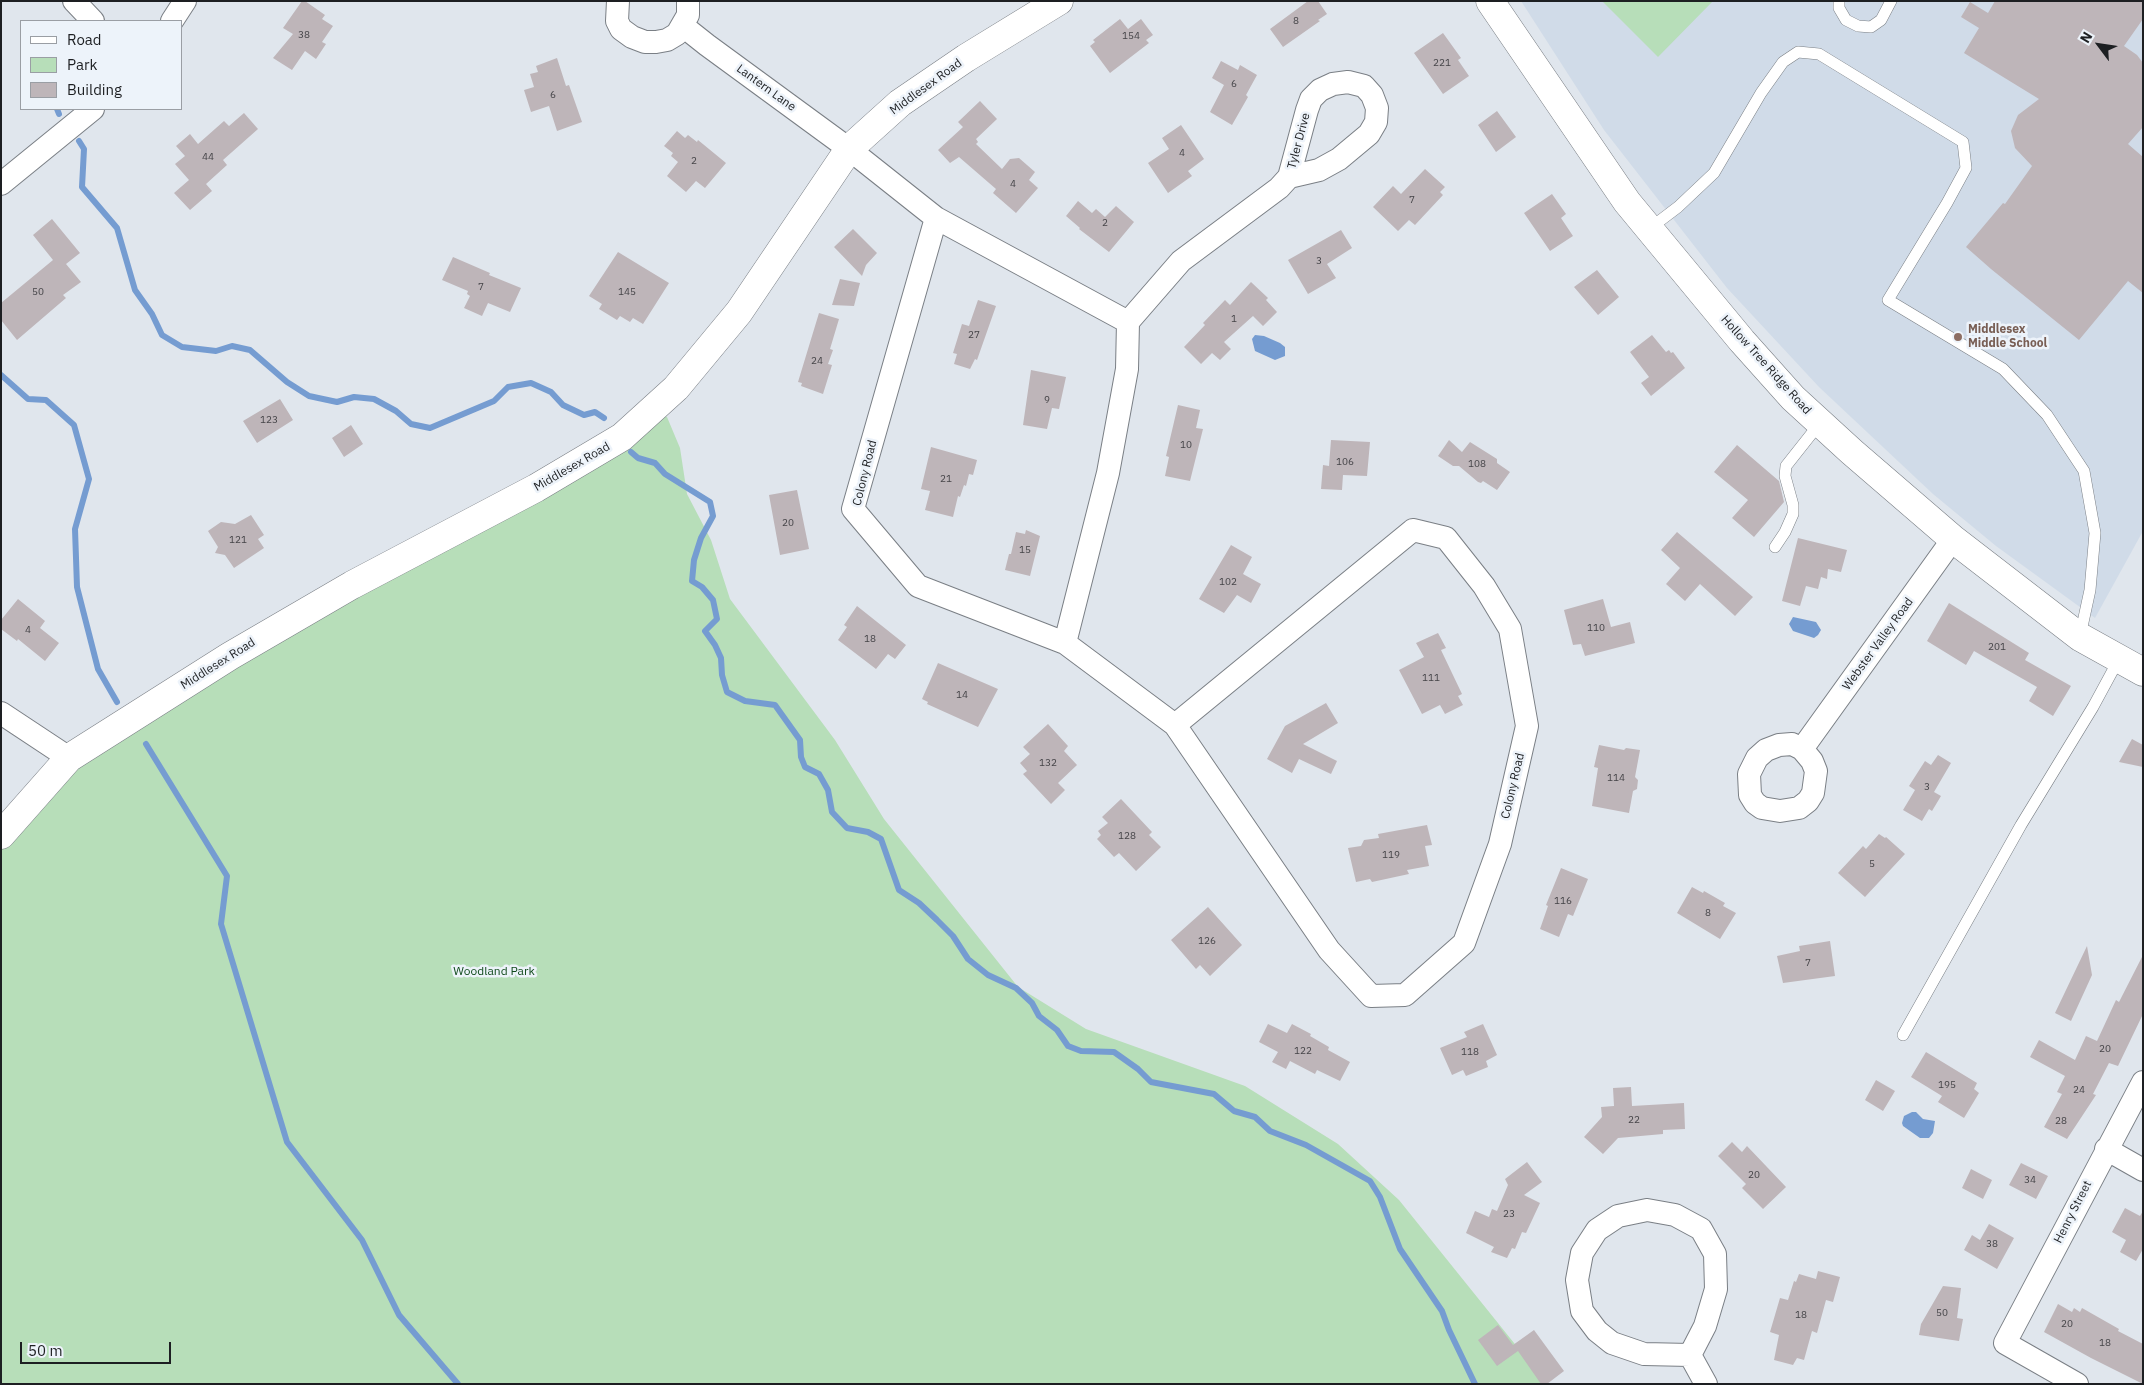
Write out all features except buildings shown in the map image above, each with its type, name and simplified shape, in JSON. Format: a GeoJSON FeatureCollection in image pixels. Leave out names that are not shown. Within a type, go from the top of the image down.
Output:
{"type":"FeatureCollection","features":[{"type":"Feature","properties":{"kind":"street"},"geometry":{"type":"LineString","coordinates":[[74,1],[92,20]]}},
{"type":"Feature","properties":{"kind":"street"},"geometry":{"type":"LineString","coordinates":[[173,20],[185,1]]}},
{"type":"Feature","properties":{"kind":"street"},"geometry":{"type":"LineString","coordinates":[[618,1],[617,21],[621,30],[645,42],[667,40],[677,34],[688,15],[688,1]]}},
{"type":"Feature","properties":{"kind":"street","name":"Middlesex Road"},"geometry":{"type":"LineString","coordinates":[[1,835],[69,758],[230,656],[352,585],[536,488],[622,437],[676,388],[739,312],[849,150],[900,103],[966,58],[1059,1]]}},
{"type":"Feature","properties":{"kind":"street","name":"Hollow Tree Ridge Road"},"geometry":{"type":"LineString","coordinates":[[1490,1],[1627,202],[1742,341],[1793,398],[1954,539],[2080,637],[2143,672]]}},
{"type":"Feature","properties":{"kind":"street","name":"Lantern Lane"},"geometry":{"type":"LineString","coordinates":[[683,26],[849,150]]}},
{"type":"Feature","properties":{"kind":"street","name":"Tyler Drive"},"geometry":{"type":"LineString","coordinates":[[1128,322],[1181,261],[1279,188],[1289,177],[1311,99],[1320,90],[1333,84],[1348,82],[1364,86],[1372,95],[1377,108],[1376,122],[1369,134],[1339,159],[1319,170],[1289,177]]}},
{"type":"Feature","properties":{"kind":"street"},"geometry":{"type":"LineString","coordinates":[[1,184],[92,110]]}},
{"type":"Feature","properties":{"kind":"street"},"geometry":{"type":"LineString","coordinates":[[849,150],[936,218],[1128,322],[1127,369],[1108,473],[1065,643]]}},
{"type":"Feature","properties":{"kind":"street","name":"Colony Road"},"geometry":{"type":"LineString","coordinates":[[936,218],[853,509],[918,586],[1065,643],[1175,725],[1329,950],[1371,996],[1405,995],[1464,943],[1500,844],[1527,726],[1510,630],[1484,586],[1446,538],[1413,530],[1175,725]]}},
{"type":"Feature","properties":{"kind":"street","name":"Webster Valley Road"},"geometry":{"type":"LineString","coordinates":[[1802,749],[1954,539]]}},
{"type":"Feature","properties":{"kind":"street"},"geometry":{"type":"LineString","coordinates":[[1,714],[69,758]]}},
{"type":"Feature","properties":{"kind":"street","name":"Henry Street"},"geometry":{"type":"LineString","coordinates":[[2077,1384],[2005,1343],[2143,1082]]}},
{"type":"Feature","properties":{"kind":"street"},"geometry":{"type":"LineString","coordinates":[[2106,1149],[2143,1170]]}},
{"type":"Feature","properties":{"kind":"street"},"geometry":{"type":"LineString","coordinates":[[1647,1210],[1675,1214],[1701,1229],[1716,1254],[1716,1289],[1705,1326],[1690,1355],[1644,1354],[1612,1343],[1597,1331],[1582,1311],[1577,1280],[1582,1253],[1597,1230],[1618,1216],[1647,1210]]}},
{"type":"Feature","properties":{"kind":"street"},"geometry":{"type":"LineString","coordinates":[[1690,1355],[1706,1384]]}},
{"type":"Feature","properties":{"kind":"lane"},"geometry":{"type":"LineString","coordinates":[[1839,1],[1839,8],[1846,20],[1858,26],[1871,27],[1881,20],[1891,1]]}},
{"type":"Feature","properties":{"kind":"lane"},"geometry":{"type":"LineString","coordinates":[[1649,229],[1678,207],[1714,173],[1761,93],[1783,62],[1798,52],[1818,54],[1963,142],[1966,168],[1942,212],[1888,300],[2003,369],[2047,415],[2084,471],[2095,533],[2090,590],[2080,637]]}},
{"type":"Feature","properties":{"kind":"lane"},"geometry":{"type":"LineString","coordinates":[[1775,547],[1786,532],[1793,514],[1793,505],[1785,476],[1786,466],[1820,423]]}},
{"type":"Feature","properties":{"kind":"lane"},"geometry":{"type":"LineString","coordinates":[[1903,1035],[2021,825],[2093,707],[2119,659]]}},
{"type":"Feature","properties":{"kind":"shaded area","name":"Middlesex Middle School"},"geometry":{"type":"Polygon","coordinates":[[[1521,1],[2143,1],[2143,531],[2095,618],[1996,546],[1933,494],[1819,387],[1727,288],[1604,130],[1521,1]]]}},
{"type":"Feature","properties":{"kind":"green space"},"geometry":{"type":"Polygon","coordinates":[[[1602,1],[1713,1],[1658,57],[1602,1]]]}},
{"type":"Feature","properties":{"kind":"green space","name":"Woodland Park"},"geometry":{"type":"Polygon","coordinates":[[[653,408],[667,417],[680,448],[687,494],[711,540],[730,599],[835,740],[884,819],[1018,987],[1086,1029],[1245,1086],[1338,1144],[1399,1200],[1547,1384],[1,1384],[1,849],[31,813],[75,766],[653,408]]]}},
{"type":"Feature","properties":{"kind":"water"},"geometry":{"type":"Polygon","coordinates":[[[1255,335],[1264,336],[1280,343],[1285,347],[1285,356],[1275,360],[1255,351],[1252,339],[1255,335]]]}},
{"type":"Feature","properties":{"kind":"water"},"geometry":{"type":"Polygon","coordinates":[[[1793,617],[1816,622],[1821,630],[1814,638],[1793,631],[1789,624],[1793,617]]]}},
{"type":"Feature","properties":{"kind":"water"},"geometry":{"type":"Polygon","coordinates":[[[1916,1112],[1923,1119],[1935,1121],[1933,1133],[1929,1138],[1920,1138],[1903,1126],[1904,1116],[1916,1112]]]}},
{"type":"Feature","properties":{"kind":"waterway"},"geometry":{"type":"LineString","coordinates":[[57,110],[59,114]]}},
{"type":"Feature","properties":{"kind":"waterway"},"geometry":{"type":"LineString","coordinates":[[79,141],[84,149],[82,187],[117,228],[135,290],[152,314],[162,335],[182,347],[216,351],[232,346],[250,350],[287,382],[309,396],[337,402],[354,397],[374,399],[396,411],[411,424],[430,428],[494,401],[508,387],[531,383],[551,392],[563,405],[584,415],[595,412],[604,418]]}},
{"type":"Feature","properties":{"kind":"waterway"},"geometry":{"type":"LineString","coordinates":[[1,375],[28,399],[46,400],[74,425],[89,479],[75,529],[77,587],[98,669],[117,702]]}},
{"type":"Feature","properties":{"kind":"waterway"},"geometry":{"type":"LineString","coordinates":[[631,452],[638,458],[655,463],[665,474],[710,502],[713,516],[701,538],[694,560],[692,581],[702,587],[713,600],[717,619],[705,631],[721,658],[722,675],[727,692],[745,701],[775,705],[800,740],[801,757],[805,767],[819,774],[828,790],[832,812],[847,828],[868,832],[881,839],[899,890],[919,903],[953,936],[968,959],[988,975],[1016,988],[1032,1003],[1039,1016],[1057,1030],[1068,1046],[1081,1051],[1114,1052],[1138,1069],[1151,1082],[1214,1094],[1234,1111],[1255,1117],[1270,1131],[1306,1145],[1370,1181],[1380,1197],[1400,1249],[1442,1311],[1475,1384]]}},
{"type":"Feature","properties":{"kind":"waterway"},"geometry":{"type":"LineString","coordinates":[[146,744],[227,876],[221,924],[287,1142],[362,1240],[399,1315],[458,1384]]}},
{"type":"Feature","properties":{"kind":"place","name":"Middlesex Middle School"},"geometry":{"type":"Point","coordinates":[1958,337]}}]}
